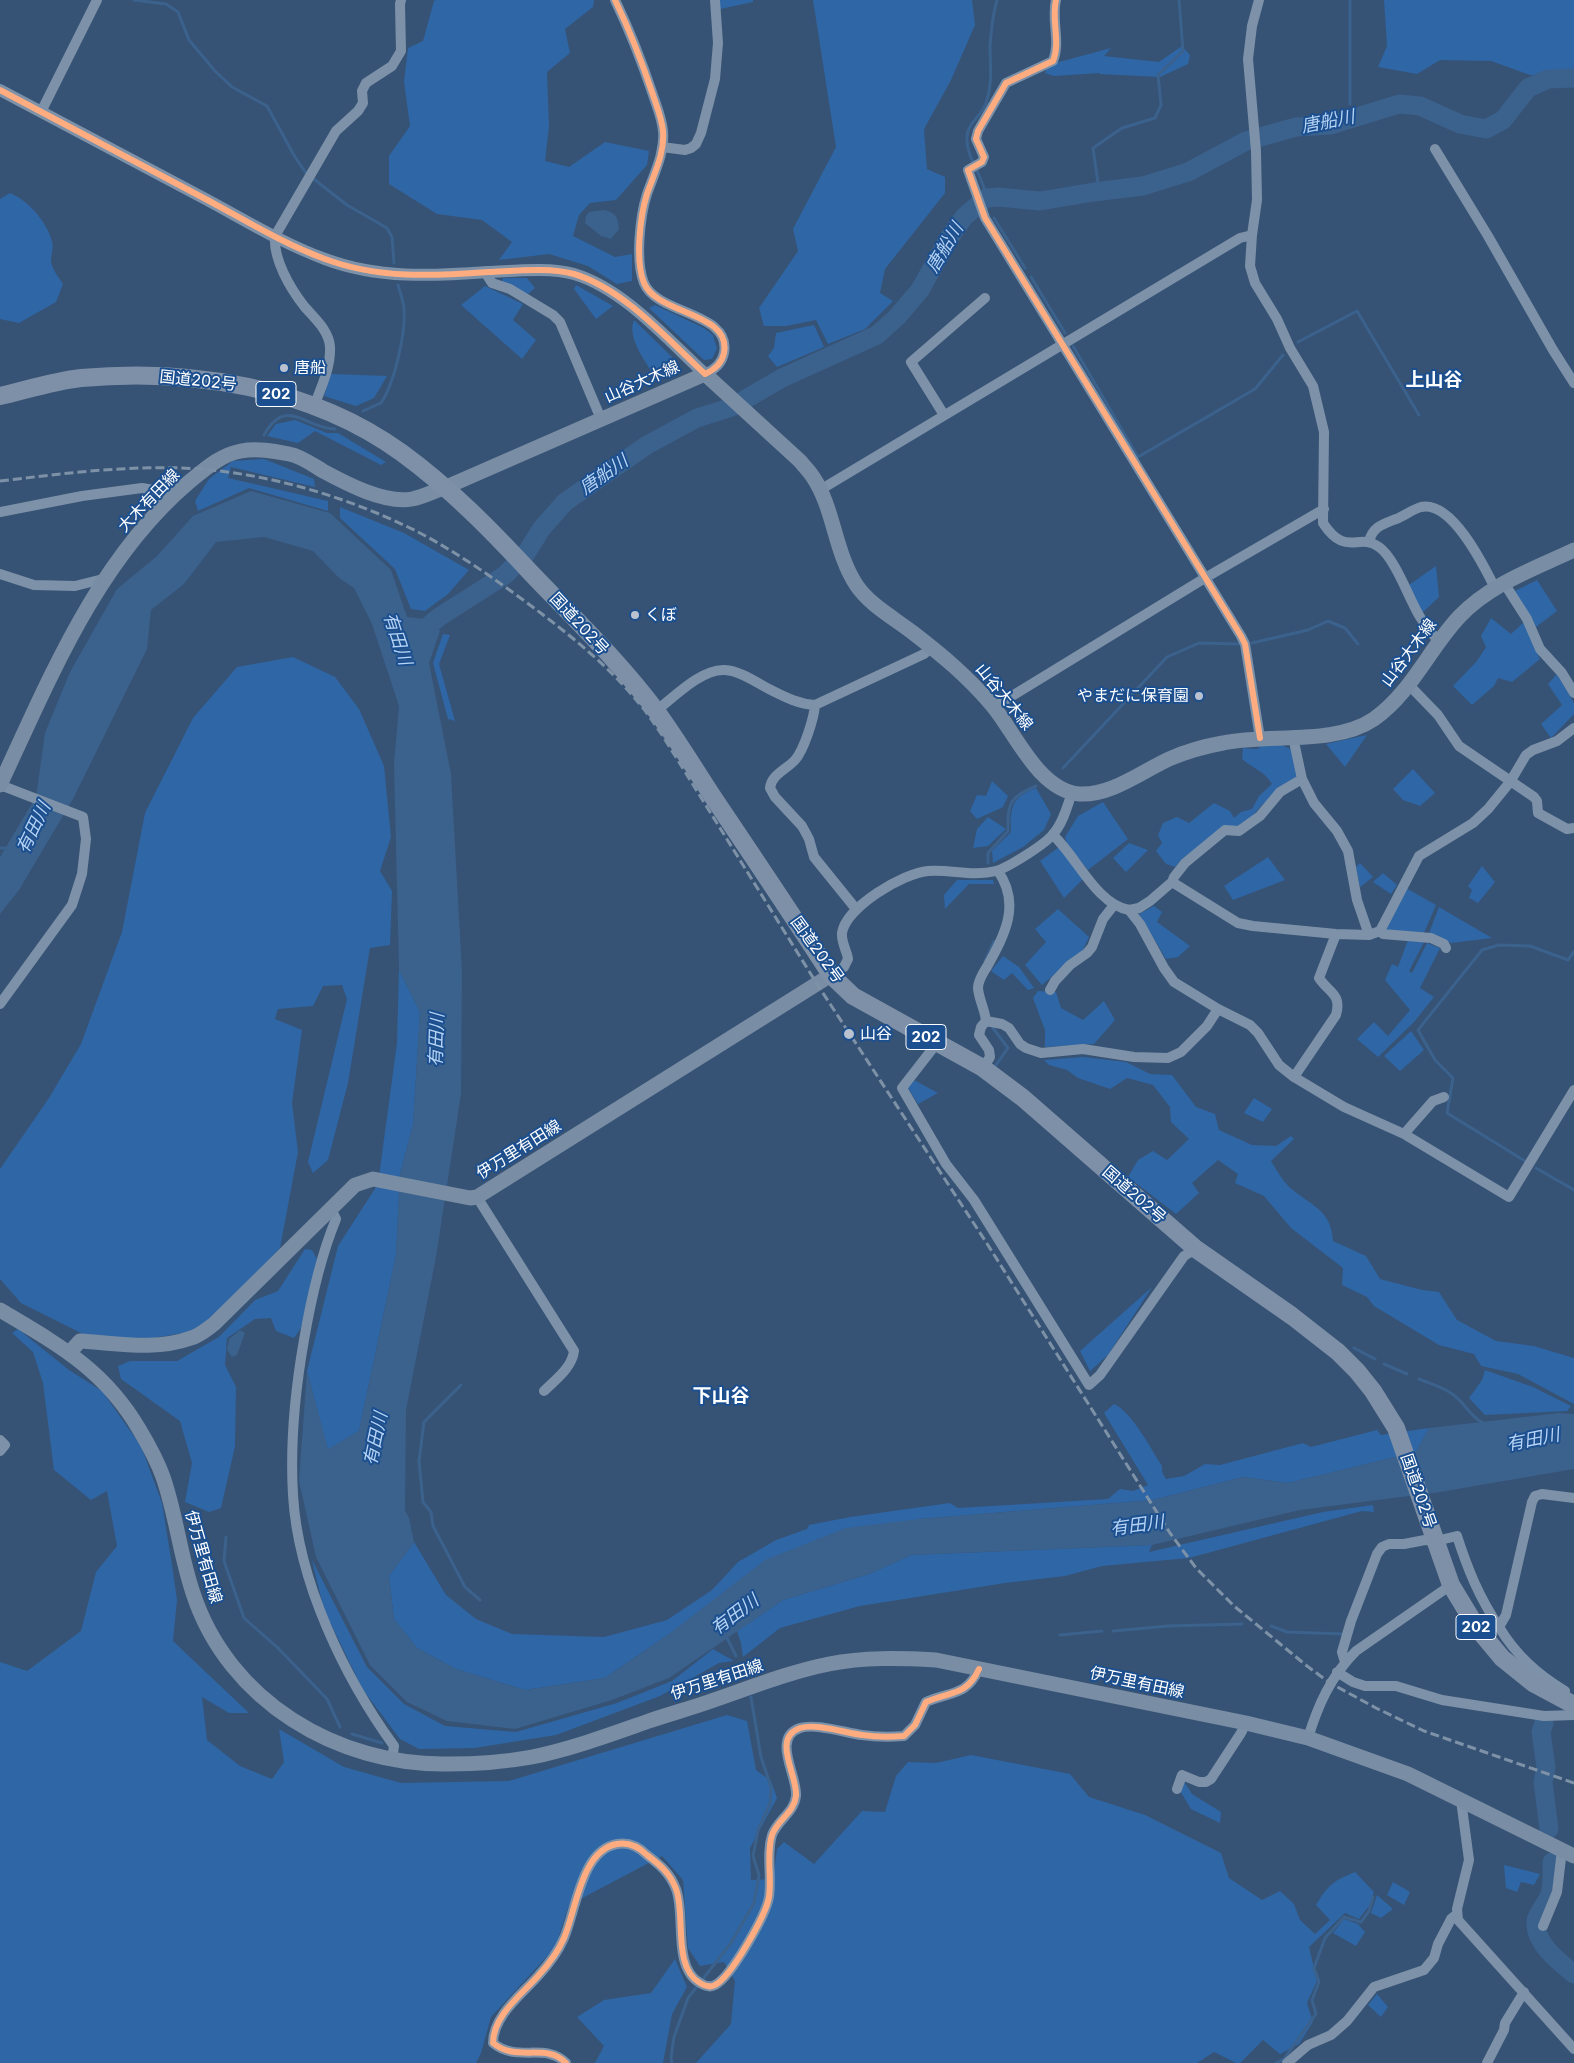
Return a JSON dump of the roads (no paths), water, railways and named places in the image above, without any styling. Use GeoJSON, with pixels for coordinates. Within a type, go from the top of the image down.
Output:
{"type":"FeatureCollection","features":[{"type":"Feature","properties":{"kind":"highway","name":"国道202号"},"geometry":{"type":"LineString","coordinates":[[0,396],[78,378],[128,376],[167,376],[218,381],[286,396],[314,406],[372,434],[402,453],[473,512],[590,633],[656,711],[831,975],[853,996],[982,1068],[1023,1098],[1196,1249],[1292,1316],[1338,1352],[1357,1371],[1373,1391],[1396,1428],[1451,1585],[1477,1628],[1502,1658],[1533,1683],[1574,1705]]}},
{"type":"Feature","properties":{"kind":"main road","name":"山谷大木線"},"geometry":{"type":"LineString","coordinates":[[444,488],[705,374],[800,461],[813,477],[820,490],[847,567],[858,587],[872,601],[962,672],[994,707],[1034,766],[1052,782],[1072,793],[1097,792],[1125,782],[1172,758],[1223,743],[1260,738],[1319,736],[1347,731],[1372,720],[1394,703],[1409,685],[1438,641],[1476,600],[1500,586],[1574,550]]}},
{"type":"Feature","properties":{"kind":"main road","name":"大木有田線"},"geometry":{"type":"LineString","coordinates":[[5,787],[66,642],[107,578],[133,541],[176,494],[214,462],[240,451],[263,450],[294,455],[338,479],[385,498],[411,499],[444,488]]}},
{"type":"Feature","properties":{"kind":"main road","name":"伊万里有田線"},"geometry":{"type":"LineString","coordinates":[[70,1352],[80,1341],[129,1346],[164,1344],[192,1338],[214,1324],[331,1210],[354,1185],[373,1179],[461,1196],[477,1197],[831,975]]}},
{"type":"Feature","properties":{"kind":"main road","name":"伊万里有田線"},"geometry":{"type":"LineString","coordinates":[[0,1310],[70,1352],[92,1370],[125,1406],[152,1452],[163,1477],[194,1595],[216,1643],[235,1668],[279,1712],[332,1742],[359,1752],[417,1764],[479,1763],[531,1757],[592,1741],[758,1684],[829,1664],[866,1659],[936,1660],[1246,1723],[1308,1738],[1408,1774],[1568,1853]]}},
{"type":"Feature","properties":{"kind":"street"},"geometry":{"type":"LineString","coordinates":[[41,112],[97,0]]}},
{"type":"Feature","properties":{"kind":"street"},"geometry":{"type":"LineString","coordinates":[[314,406],[329,358],[328,336],[292,288],[278,258],[274,242],[275,236],[336,131],[363,104],[362,91],[366,83],[392,66],[401,51],[401,0]]}},
{"type":"Feature","properties":{"kind":"street"},"geometry":{"type":"LineString","coordinates":[[0,90],[275,236],[324,259],[348,267],[384,274],[422,276],[531,270],[574,274],[625,301],[705,374],[713,370],[724,355],[725,347],[721,336],[714,327],[704,320],[669,306],[656,298],[644,285],[639,269],[642,214],[658,168],[664,132],[638,49],[615,0]]}},
{"type":"Feature","properties":{"kind":"street"},"geometry":{"type":"LineString","coordinates":[[662,148],[684,150],[691,148],[696,144],[701,133],[715,79],[718,43],[715,0]]}},
{"type":"Feature","properties":{"kind":"street"},"geometry":{"type":"LineString","coordinates":[[1056,0],[1053,13],[1056,53],[1053,60],[1006,83],[978,131],[976,139],[984,157],[982,162],[968,170],[985,218],[1245,644],[1260,738]]}},
{"type":"Feature","properties":{"kind":"street"},"geometry":{"type":"LineString","coordinates":[[1259,0],[1252,26],[1248,59],[1256,151],[1257,200],[1250,266],[1255,283],[1277,319],[1290,348],[1313,386],[1320,410],[1324,432],[1324,523],[1331,534],[1349,544],[1369,542],[1383,551],[1392,564],[1420,619],[1438,641]]}},
{"type":"Feature","properties":{"kind":"street"},"geometry":{"type":"LineString","coordinates":[[1435,150],[1574,383]]}},
{"type":"Feature","properties":{"kind":"street"},"geometry":{"type":"LineString","coordinates":[[820,490],[1062,343],[1240,238],[1252,235]]}},
{"type":"Feature","properties":{"kind":"street"},"geometry":{"type":"LineString","coordinates":[[485,272],[492,283],[510,289],[553,315],[560,322],[601,419]]}},
{"type":"Feature","properties":{"kind":"street"},"geometry":{"type":"LineString","coordinates":[[944,415],[911,362],[985,298]]}},
{"type":"Feature","properties":{"kind":"street"},"geometry":{"type":"LineString","coordinates":[[0,512],[82,496],[142,488],[176,494]]}},
{"type":"Feature","properties":{"kind":"street"},"geometry":{"type":"LineString","coordinates":[[994,707],[1204,578],[1324,508]]}},
{"type":"Feature","properties":{"kind":"street"},"geometry":{"type":"LineString","coordinates":[[1369,542],[1370,536],[1381,525],[1421,508],[1434,508],[1443,514],[1465,535],[1500,586],[1527,619],[1540,648],[1562,673],[1574,693]]}},
{"type":"Feature","properties":{"kind":"street"},"geometry":{"type":"LineString","coordinates":[[0,574],[34,585],[75,586],[107,578]]}},
{"type":"Feature","properties":{"kind":"street"},"geometry":{"type":"LineString","coordinates":[[656,711],[696,680],[707,674],[723,670],[736,672],[791,700],[814,705],[924,654],[932,647]]}},
{"type":"Feature","properties":{"kind":"street"},"geometry":{"type":"LineString","coordinates":[[1409,685],[1438,715],[1459,746],[1534,797],[1537,801],[1538,812],[1567,829],[1574,828]]}},
{"type":"Feature","properties":{"kind":"street"},"geometry":{"type":"LineString","coordinates":[[814,705],[814,714],[800,753],[795,760],[775,777],[770,788],[775,797],[802,826],[809,839],[814,858],[856,909]]}},
{"type":"Feature","properties":{"kind":"street"},"geometry":{"type":"LineString","coordinates":[[1374,933],[1419,856],[1474,823],[1510,782],[1526,755],[1533,750],[1557,741],[1574,728]]}},
{"type":"Feature","properties":{"kind":"street"},"geometry":{"type":"LineString","coordinates":[[1293,737],[1302,779],[1314,803],[1337,830],[1348,851],[1357,900],[1374,933]]}},
{"type":"Feature","properties":{"kind":"street"},"geometry":{"type":"LineString","coordinates":[[1053,835],[1104,897],[1114,905],[1129,910],[1139,908],[1172,882],[1184,863],[1225,830],[1239,831],[1260,816],[1280,792],[1302,779]]}},
{"type":"Feature","properties":{"kind":"street"},"geometry":{"type":"LineString","coordinates":[[0,1004],[72,905],[82,874],[86,839],[83,817],[5,787]]}},
{"type":"Feature","properties":{"kind":"street"},"geometry":{"type":"LineString","coordinates":[[831,975],[844,967],[848,959],[842,940],[842,933],[856,909],[875,893],[919,872],[929,870],[985,873],[998,871],[1030,852],[1053,835],[1072,793]]}},
{"type":"Feature","properties":{"kind":"street"},"geometry":{"type":"LineString","coordinates":[[982,1068],[990,1057],[990,1050],[979,1035],[981,1027],[986,1020],[978,986],[1004,931],[1010,913],[1010,898],[998,871]]}},
{"type":"Feature","properties":{"kind":"street"},"geometry":{"type":"LineString","coordinates":[[1172,882],[1238,923],[1336,934],[1374,933],[1431,938],[1444,944],[1446,948]]}},
{"type":"Feature","properties":{"kind":"street"},"geometry":{"type":"LineString","coordinates":[[1050,990],[1055,981],[1070,965],[1092,947],[1103,919],[1114,905]]}},
{"type":"Feature","properties":{"kind":"street"},"geometry":{"type":"LineString","coordinates":[[1129,910],[1140,924],[1164,968],[1174,982],[1218,1010],[1250,1024],[1279,1065],[1294,1077],[1344,1107],[1404,1134],[1509,1197],[1574,1090]]}},
{"type":"Feature","properties":{"kind":"street"},"geometry":{"type":"LineString","coordinates":[[1294,1077],[1336,1015],[1339,1006],[1336,997],[1319,978],[1336,934]]}},
{"type":"Feature","properties":{"kind":"street"},"geometry":{"type":"LineString","coordinates":[[986,1020],[1002,1024],[1009,1028],[1020,1044],[1026,1048],[1042,1052],[1083,1049],[1134,1057],[1168,1058],[1181,1052],[1188,1046],[1207,1026],[1218,1010]]}},
{"type":"Feature","properties":{"kind":"street"},"geometry":{"type":"LineString","coordinates":[[938,1043],[902,1088],[946,1164],[974,1200],[1089,1385],[1100,1375],[1184,1256],[1196,1249]]}},
{"type":"Feature","properties":{"kind":"street"},"geometry":{"type":"LineString","coordinates":[[1404,1134],[1433,1101],[1444,1097]]}},
{"type":"Feature","properties":{"kind":"street"},"geometry":{"type":"LineString","coordinates":[[477,1197],[574,1351],[573,1358],[566,1370],[544,1391]]}},
{"type":"Feature","properties":{"kind":"street"},"geometry":{"type":"LineString","coordinates":[[331,1210],[336,1220],[317,1274],[298,1370],[292,1447],[293,1496],[299,1539],[318,1608],[356,1687],[394,1746],[392,1760]]}},
{"type":"Feature","properties":{"kind":"street"},"geometry":{"type":"LineString","coordinates":[[0,1440],[5,1445],[0,1451]]}},
{"type":"Feature","properties":{"kind":"street"},"geometry":{"type":"LineString","coordinates":[[1499,1627],[1506,1614],[1535,1496],[1542,1494],[1574,1498]]}},
{"type":"Feature","properties":{"kind":"street"},"geometry":{"type":"LineString","coordinates":[[1345,1662],[1342,1652],[1351,1621],[1382,1547],[1425,1540],[1436,1541],[1457,1536],[1470,1576],[1484,1605],[1511,1647],[1535,1671],[1574,1696]]}},
{"type":"Feature","properties":{"kind":"street"},"geometry":{"type":"LineString","coordinates":[[1308,1738],[1320,1702],[1345,1662],[1356,1651],[1451,1585]]}},
{"type":"Feature","properties":{"kind":"street"},"geometry":{"type":"LineString","coordinates":[[566,2063],[562,2059],[547,2053],[514,2054],[500,2050],[493,2043],[493,2032],[502,2016],[556,1954],[565,1936],[581,1882],[594,1859],[609,1846],[619,1843],[631,1844],[643,1851],[668,1872],[677,1892],[684,1960],[688,1972],[693,1980],[704,1986],[712,1987],[721,1982],[730,1971],[763,1916],[769,1898],[772,1835],[778,1824],[790,1812],[796,1796],[795,1782],[787,1757],[786,1747],[794,1732],[801,1728],[813,1727],[865,1735],[904,1736],[915,1725],[926,1702],[966,1688],[973,1681],[979,1669]]}},
{"type":"Feature","properties":{"kind":"street"},"geometry":{"type":"LineString","coordinates":[[1337,1672],[1353,1682],[1365,1686],[1396,1686],[1442,1700],[1544,1716],[1574,1715]]}},
{"type":"Feature","properties":{"kind":"street"},"geometry":{"type":"LineString","coordinates":[[1177,1789],[1182,1775],[1199,1782],[1206,1782],[1211,1779],[1246,1723]]}},
{"type":"Feature","properties":{"kind":"street"},"geometry":{"type":"LineString","coordinates":[[1461,1800],[1468,1860],[1456,1915],[1458,1920],[1574,2049]]}},
{"type":"Feature","properties":{"kind":"street"},"geometry":{"type":"LineString","coordinates":[[1543,1926],[1557,1892],[1568,1853]]}},
{"type":"Feature","properties":{"kind":"street"},"geometry":{"type":"LineString","coordinates":[[1287,2063],[1308,2045],[1331,2035],[1347,2021],[1374,1986],[1424,1970],[1434,1958],[1438,1944],[1451,1919],[1456,1915]]}},
{"type":"Feature","properties":{"kind":"street"},"geometry":{"type":"LineString","coordinates":[[1487,2063],[1504,2030],[1505,2023],[1524,1992]]}},
{"type":"Feature","properties":{"kind":"water"},"geometry":{"type":"Polygon","coordinates":[[[604,210],[614,214],[618,221],[619,229],[611,239],[601,236],[585,223],[589,212],[604,210]]]}},
{"type":"Feature","properties":{"kind":"water","name":"有田川"},"geometry":{"type":"Polygon","coordinates":[[[251,491],[330,513],[391,570],[407,617],[426,619],[440,631],[429,663],[451,774],[462,972],[461,1094],[436,1257],[406,1410],[405,1510],[409,1518],[414,1542],[389,1576],[394,1619],[417,1648],[456,1669],[525,1690],[605,1678],[669,1634],[765,1560],[846,1528],[919,1519],[1153,1500],[1243,1477],[1288,1483],[1416,1452],[1429,1428],[1559,1413],[1574,1414],[1574,1469],[1440,1492],[1300,1510],[1152,1545],[911,1555],[869,1574],[783,1600],[669,1678],[612,1700],[515,1729],[447,1721],[407,1702],[370,1665],[316,1557],[299,1481],[307,1371],[328,1449],[359,1431],[396,1255],[400,1174],[413,1125],[420,1012],[399,970],[394,764],[399,706],[372,624],[354,588],[339,578],[313,551],[264,537],[216,542],[184,584],[151,610],[147,649],[73,799],[19,890],[0,914],[0,857],[36,797],[45,733],[70,672],[117,589],[157,556],[193,516],[251,491]]]}},
{"type":"Feature","properties":{"kind":"water"},"geometry":{"type":"Polygon","coordinates":[[[240,1330],[245,1333],[237,1355],[232,1357],[227,1350],[229,1339],[240,1330]]]}},
{"type":"Feature","properties":{"kind":"waterway"},"geometry":{"type":"LineString","coordinates":[[134,0],[166,4],[178,12],[189,40],[215,71],[232,87],[267,106],[306,173],[347,205],[387,228],[392,237],[394,263]]}},
{"type":"Feature","properties":{"kind":"waterway"},"geometry":{"type":"LineString","coordinates":[[986,198],[985,190],[969,152],[967,136],[970,127],[986,103],[990,89],[990,41],[997,0]]}},
{"type":"Feature","properties":{"kind":"waterway"},"geometry":{"type":"LineString","coordinates":[[1094,192],[1098,183],[1093,148],[1122,128],[1155,118],[1161,105],[1158,75],[1183,51],[1179,0]]}},
{"type":"Feature","properties":{"kind":"waterway"},"geometry":{"type":"LineString","coordinates":[[1350,0],[1350,104]]}},
{"type":"Feature","properties":{"kind":"waterway","name":"唐船川"},"geometry":{"type":"LineString","coordinates":[[414,643],[420,633],[439,617],[505,575],[525,555],[542,528],[565,502],[647,445],[697,418],[732,407],[782,378],[877,335],[897,317],[920,290],[949,238],[964,217],[986,198],[999,197],[1040,201],[1143,186],[1188,172],[1246,141],[1296,127],[1331,125],[1399,104],[1420,106],[1460,124],[1486,129],[1503,120],[1528,88],[1548,79],[1574,78]]}},
{"type":"Feature","properties":{"kind":"waterway"},"geometry":{"type":"LineString","coordinates":[[994,218],[1025,268]]}},
{"type":"Feature","properties":{"kind":"waterway"},"geometry":{"type":"LineString","coordinates":[[1031,277],[1065,333]]}},
{"type":"Feature","properties":{"kind":"waterway"},"geometry":{"type":"LineString","coordinates":[[363,411],[381,403],[395,370],[404,318],[404,305],[398,285]]}},
{"type":"Feature","properties":{"kind":"waterway"},"geometry":{"type":"LineString","coordinates":[[1298,342],[1357,311],[1419,415]]}},
{"type":"Feature","properties":{"kind":"waterway"},"geometry":{"type":"LineString","coordinates":[[1073,346],[1138,457],[1255,389],[1283,355]]}},
{"type":"Feature","properties":{"kind":"waterway"},"geometry":{"type":"LineString","coordinates":[[264,435],[272,423],[280,417],[288,416],[297,417],[325,428],[335,429]]}},
{"type":"Feature","properties":{"kind":"waterway"},"geometry":{"type":"LineString","coordinates":[[1252,643],[1308,630],[1328,621],[1345,628],[1358,644]]}},
{"type":"Feature","properties":{"kind":"waterway"},"geometry":{"type":"LineString","coordinates":[[1063,768],[1167,657],[1199,643],[1240,644]]}},
{"type":"Feature","properties":{"kind":"waterway"},"geometry":{"type":"LineString","coordinates":[[988,863],[988,853],[1008,831],[1008,814],[1012,802],[1015,798],[1036,786]]}},
{"type":"Feature","properties":{"kind":"waterway","name":"有田川"},"geometry":{"type":"LineString","coordinates":[[0,848],[9,848]]}},
{"type":"Feature","properties":{"kind":"waterway"},"geometry":{"type":"LineString","coordinates":[[985,961],[994,941]]}},
{"type":"Feature","properties":{"kind":"waterway"},"geometry":{"type":"LineString","coordinates":[[1525,1161],[1447,1113],[1453,1078],[1435,1060],[1418,1030],[1482,950],[1499,945],[1530,946],[1568,960],[1574,952]]}},
{"type":"Feature","properties":{"kind":"waterway"},"geometry":{"type":"LineString","coordinates":[[993,1028],[1008,1048],[996,1065]]}},
{"type":"Feature","properties":{"kind":"waterway"},"geometry":{"type":"LineString","coordinates":[[1536,1168],[1574,1190]]}},
{"type":"Feature","properties":{"kind":"waterway"},"geometry":{"type":"LineString","coordinates":[[1354,1348],[1375,1359]]}},
{"type":"Feature","properties":{"kind":"waterway"},"geometry":{"type":"LineString","coordinates":[[1384,1364],[1407,1374]]}},
{"type":"Feature","properties":{"kind":"waterway"},"geometry":{"type":"LineString","coordinates":[[1419,1379],[1451,1393],[1483,1423]]}},
{"type":"Feature","properties":{"kind":"waterway"},"geometry":{"type":"LineString","coordinates":[[461,1385],[424,1422],[419,1461],[423,1502],[431,1512],[433,1526],[465,1587],[480,1600]]}},
{"type":"Feature","properties":{"kind":"waterway"},"geometry":{"type":"LineString","coordinates":[[226,1537],[224,1561],[244,1618],[278,1648],[327,1699],[340,1727]]}},
{"type":"Feature","properties":{"kind":"waterway"},"geometry":{"type":"LineString","coordinates":[[1113,1631],[1168,1626],[1242,1624]]}},
{"type":"Feature","properties":{"kind":"waterway"},"geometry":{"type":"LineString","coordinates":[[1271,1626],[1287,1632],[1343,1634]]}},
{"type":"Feature","properties":{"kind":"waterway"},"geometry":{"type":"LineString","coordinates":[[1060,1635],[1102,1631]]}},
{"type":"Feature","properties":{"kind":"waterway","name":"有田川"},"geometry":{"type":"LineString","coordinates":[[725,1634],[736,1656]]}},
{"type":"Feature","properties":{"kind":"waterway"},"geometry":{"type":"LineString","coordinates":[[672,2063],[674,2037],[688,1998],[731,1943],[754,1903],[759,1875],[753,1856],[758,1830],[770,1804],[771,1787],[761,1757],[751,1697]]}},
{"type":"Feature","properties":{"kind":"waterway"},"geometry":{"type":"LineString","coordinates":[[1544,1723],[1541,1732],[1546,1767],[1543,1782],[1549,1829]]}},
{"type":"Feature","properties":{"kind":"waterway"},"geometry":{"type":"LineString","coordinates":[[352,1734],[382,1743]]}},
{"type":"Feature","properties":{"kind":"waterway"},"geometry":{"type":"LineString","coordinates":[[1552,1862],[1550,1893],[1539,1912],[1536,1929],[1543,1944],[1561,1964],[1574,1974]]}},
{"type":"Feature","properties":{"kind":"waterway"},"geometry":{"type":"LineString","coordinates":[[1276,2063],[1284,2059],[1316,2014],[1312,2000],[1319,1982],[1314,1968],[1325,1938],[1344,1917],[1361,1922],[1369,1911],[1373,1897]]}},
{"type":"Feature","properties":{"kind":"railway"},"geometry":{"type":"LineString","coordinates":[[0,481],[132,468],[185,468],[237,473],[313,490],[386,517],[444,546],[511,591],[580,644],[627,689],[664,738],[817,984],[986,1242],[1170,1533],[1196,1568],[1234,1606],[1330,1683],[1424,1731],[1574,1783]]}},
{"type":"Feature","properties":{"kind":"place","name":"唐船"},"geometry":{"type":"Point","coordinates":[284,368]}},
{"type":"Feature","properties":{"kind":"place","name":"くぼ"},"geometry":{"type":"Point","coordinates":[635,615]}},
{"type":"Feature","properties":{"kind":"place","name":"やまだに保育園"},"geometry":{"type":"Point","coordinates":[1199,696]}},
{"type":"Feature","properties":{"kind":"place","name":"山谷"},"geometry":{"type":"Point","coordinates":[849,1034]}},
{"type":"Feature","properties":{"kind":"district","name":"上山谷"},"geometry":{"type":"Point","coordinates":[1434,380]}},
{"type":"Feature","properties":{"kind":"district","name":"下山谷"},"geometry":{"type":"Point","coordinates":[721,1396]}}]}
